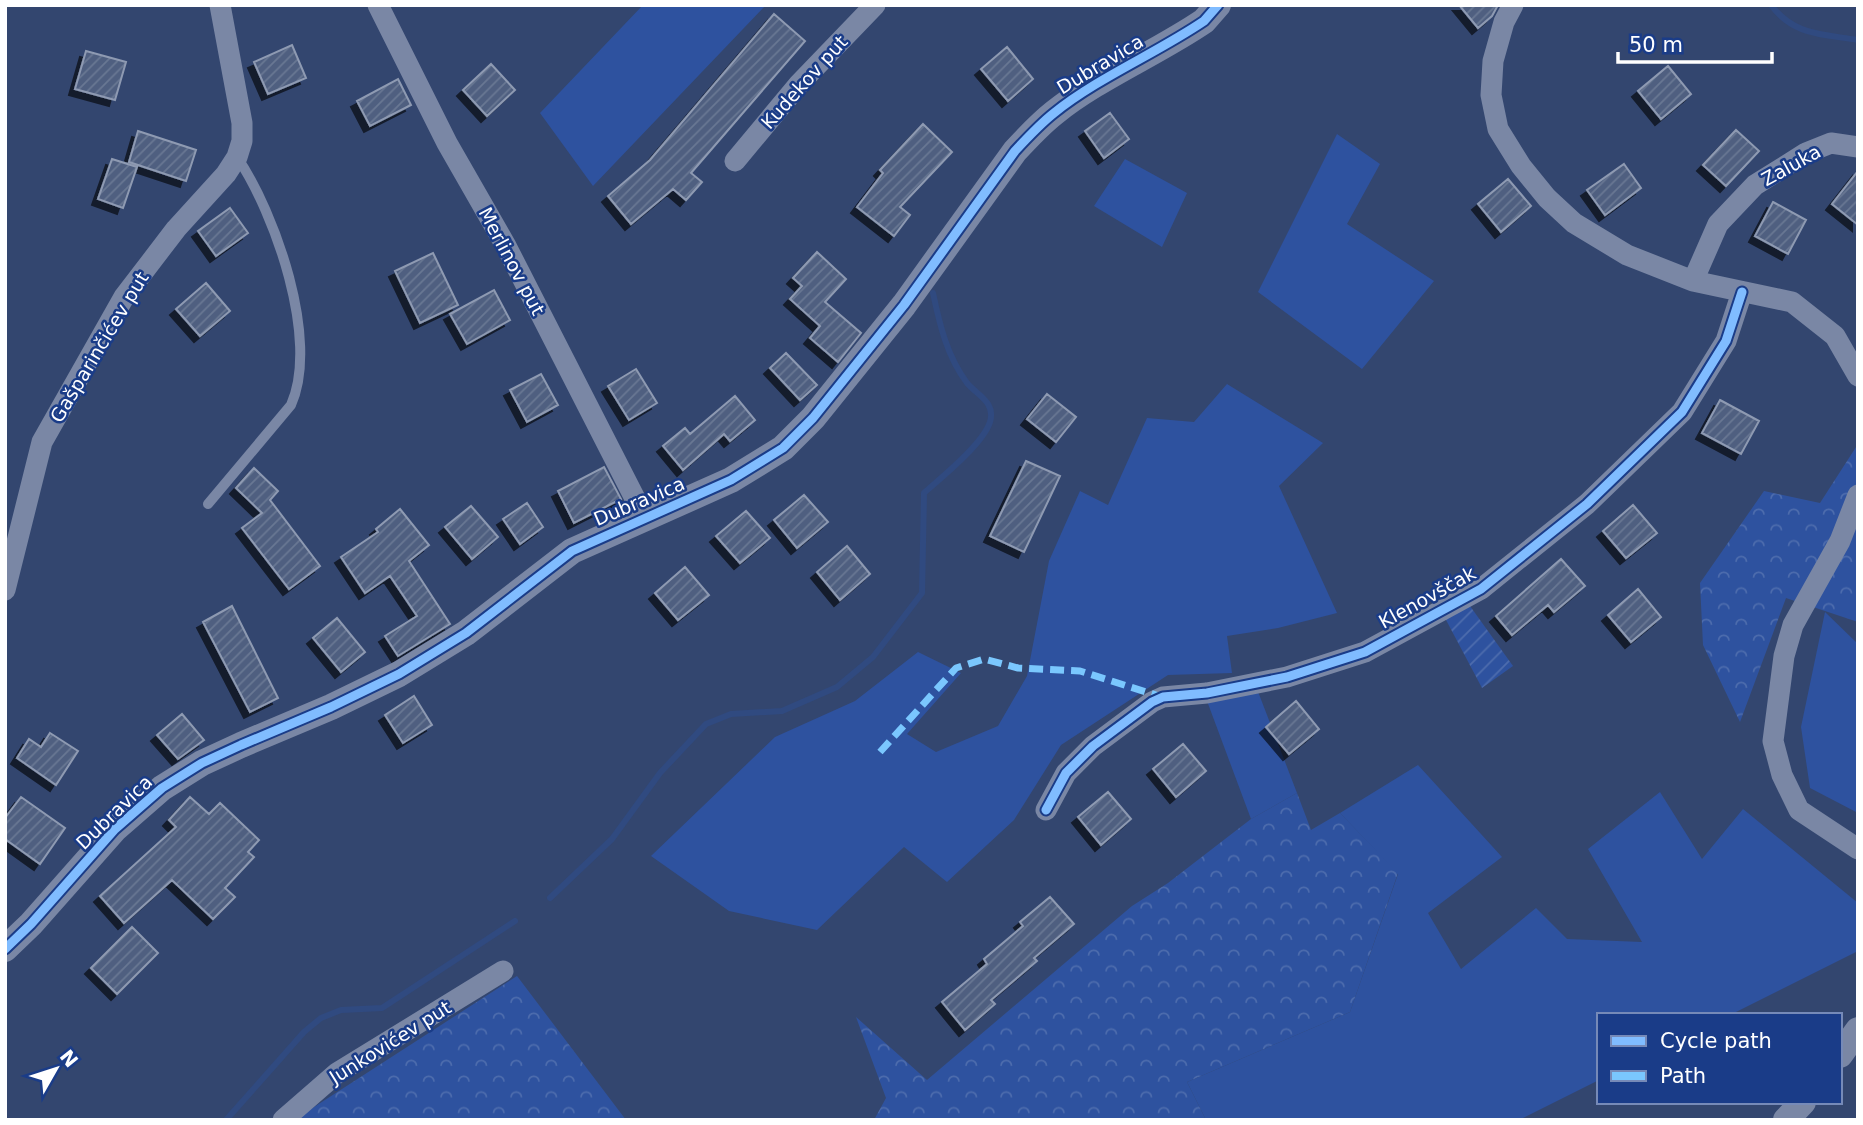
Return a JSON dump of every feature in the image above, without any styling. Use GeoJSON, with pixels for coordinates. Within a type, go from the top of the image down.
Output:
{"type":"FeatureCollection","features":[{"type":"Feature","properties":{"kind":"street","name":"Gašparinčićev put"},"geometry":{"type":"LineString","coordinates":[[5,590],[42,442],[124,297],[176,229],[226,174],[237,157],[242,141],[242,123],[220,5]]}},
{"type":"Feature","properties":{"kind":"street","name":"Merlinov put"},"geometry":{"type":"LineString","coordinates":[[378,5],[447,143],[506,246],[645,518]]}},
{"type":"Feature","properties":{"kind":"street","name":"Kudekov put"},"geometry":{"type":"LineString","coordinates":[[734,161],[799,84],[875,5]]}},
{"type":"Feature","properties":{"kind":"street","name":"Dubravica"},"geometry":{"type":"LineString","coordinates":[[5,949],[31,925],[115,829],[162,788],[202,763],[375,687],[430,657],[482,621],[572,551],[731,481],[767,461],[813,418],[904,305],[1015,151],[1030,135],[1055,112],[1088,90],[1204,21],[1218,5]]}},
{"type":"Feature","properties":{"kind":"street"},"geometry":{"type":"LineString","coordinates":[[1513,5],[1504,22],[1493,61],[1491,95],[1498,128],[1521,166],[1547,198],[1574,223],[1627,255],[1693,281],[1792,302],[1835,336],[1858,376]]}},
{"type":"Feature","properties":{"kind":"street","name":"Zaluka"},"geometry":{"type":"LineString","coordinates":[[1693,281],[1718,223],[1755,185],[1806,153],[1831,143],[1858,147]]}},
{"type":"Feature","properties":{"kind":"street","name":"Klenovščak"},"geometry":{"type":"LineString","coordinates":[[1046,810],[1066,773],[1093,746],[1152,702],[1163,697],[1287,677],[1365,652],[1481,589],[1587,504],[1682,412],[1726,341],[1742,292]]}},
{"type":"Feature","properties":{"kind":"street"},"geometry":{"type":"LineString","coordinates":[[1858,495],[1840,541],[1793,625],[1784,656],[1773,741],[1782,775],[1799,810],[1858,849]]}},
{"type":"Feature","properties":{"kind":"street","name":"Junkovićev put"},"geometry":{"type":"LineString","coordinates":[[282,1120],[337,1073],[503,971]]}},
{"type":"Feature","properties":{"kind":"street"},"geometry":{"type":"LineString","coordinates":[[1842,1052],[1858,1030]]}},
{"type":"Feature","properties":{"kind":"street"},"geometry":{"type":"LineString","coordinates":[[1786,1120],[1801,1104]]}},
{"type":"Feature","properties":{"kind":"lane"},"geometry":{"type":"LineString","coordinates":[[208,504],[291,405],[298,389],[300,372],[297,308],[285,264],[253,180],[237,157]]}},
{"type":"Feature","properties":{"kind":"green space"},"geometry":{"type":"Polygon","coordinates":[[[643,5],[766,5],[593,186],[540,113],[643,5]]]}},
{"type":"Feature","properties":{"kind":"green space"},"geometry":{"type":"Polygon","coordinates":[[[1337,134],[1380,164],[1347,224],[1434,281],[1362,369],[1258,292],[1337,134]]]}},
{"type":"Feature","properties":{"kind":"green space"},"geometry":{"type":"Polygon","coordinates":[[[1125,159],[1187,193],[1162,247],[1094,206],[1125,159]]]}},
{"type":"Feature","properties":{"kind":"green space"},"geometry":{"type":"Polygon","coordinates":[[[1227,384],[1323,443],[1279,486],[1337,613],[1278,628],[1227,636],[1232,673],[1168,675],[1061,745],[1014,820],[947,882],[904,847],[817,930],[729,911],[651,856],[775,737],[855,701],[918,652],[961,673],[907,734],[936,752],[998,726],[1027,676],[1049,561],[1080,491],[1108,505],[1147,418],[1194,422],[1227,384]]]}},
{"type":"Feature","properties":{"kind":"green space"},"geometry":{"type":"Polygon","coordinates":[[[1858,444],[1858,622],[1786,598],[1740,722],[1703,645],[1700,583],[1764,491],[1820,503],[1858,444]]]}},
{"type":"Feature","properties":{"kind":"green space"},"geometry":{"type":"Polygon","coordinates":[[[1470,606],[1513,666],[1482,688],[1445,618],[1470,606]]]}},
{"type":"Feature","properties":{"kind":"green space"},"geometry":{"type":"Polygon","coordinates":[[[1825,612],[1858,644],[1858,813],[1810,788],[1801,727],[1825,612]]]}},
{"type":"Feature","properties":{"kind":"green space"},"geometry":{"type":"Polygon","coordinates":[[[1257,689],[1297,793],[1251,819],[1207,701],[1257,689]]]}},
{"type":"Feature","properties":{"kind":"green space"},"geometry":{"type":"Polygon","coordinates":[[[1418,765],[1502,857],[1428,913],[1461,969],[1536,908],[1567,939],[1642,942],[1588,849],[1660,792],[1702,859],[1743,809],[1858,903],[1858,951],[1734,1013],[1597,1013],[1597,1081],[1519,1120],[1206,1120],[1187,1082],[1350,1012],[1398,874],[1340,813],[1418,765]]]}},
{"type":"Feature","properties":{"kind":"green space"},"geometry":{"type":"Polygon","coordinates":[[[1297,793],[1311,830],[1340,813],[1398,873],[1350,1012],[1187,1082],[1206,1120],[874,1120],[886,1098],[856,1017],[927,1080],[1132,906],[1168,883],[1251,819],[1297,793]]]}},
{"type":"Feature","properties":{"kind":"green space"},"geometry":{"type":"Polygon","coordinates":[[[517,976],[626,1120],[294,1120],[517,976]]]}},
{"type":"Feature","properties":{"kind":"building"},"geometry":{"type":"Polygon","coordinates":[[[1459,5],[1498,5],[1492,16],[1478,28],[1459,5]]]}},
{"type":"Feature","properties":{"kind":"building"},"geometry":{"type":"Polygon","coordinates":[[[774,14],[805,41],[691,173],[702,182],[686,200],[673,189],[631,224],[608,196],[650,160],[774,14]]]}},
{"type":"Feature","properties":{"kind":"building"},"geometry":{"type":"Polygon","coordinates":[[[292,45],[306,78],[268,94],[254,62],[292,45]]]}},
{"type":"Feature","properties":{"kind":"building"},"geometry":{"type":"Polygon","coordinates":[[[1007,47],[1033,79],[1008,101],[981,69],[1007,47]]]}},
{"type":"Feature","properties":{"kind":"building"},"geometry":{"type":"Polygon","coordinates":[[[86,51],[126,62],[115,100],[75,89],[86,51]]]}},
{"type":"Feature","properties":{"kind":"building"},"geometry":{"type":"Polygon","coordinates":[[[491,64],[515,90],[487,116],[463,90],[491,64]]]}},
{"type":"Feature","properties":{"kind":"building"},"geometry":{"type":"Polygon","coordinates":[[[1668,66],[1691,94],[1661,119],[1638,91],[1668,66]]]}},
{"type":"Feature","properties":{"kind":"building"},"geometry":{"type":"Polygon","coordinates":[[[398,79],[411,105],[370,126],[357,101],[398,79]]]}},
{"type":"Feature","properties":{"kind":"building"},"geometry":{"type":"Polygon","coordinates":[[[1110,113],[1129,139],[1104,158],[1085,131],[1110,113]]]}},
{"type":"Feature","properties":{"kind":"building"},"geometry":{"type":"Polygon","coordinates":[[[923,124],[952,152],[900,207],[910,215],[894,236],[857,207],[883,173],[880,170],[923,124]]]}},
{"type":"Feature","properties":{"kind":"building"},"geometry":{"type":"Polygon","coordinates":[[[1736,130],[1759,151],[1726,186],[1703,165],[1736,130]]]}},
{"type":"Feature","properties":{"kind":"building"},"geometry":{"type":"Polygon","coordinates":[[[138,131],[196,150],[186,181],[129,162],[138,131]]]}},
{"type":"Feature","properties":{"kind":"building"},"geometry":{"type":"Polygon","coordinates":[[[112,159],[137,167],[123,208],[98,199],[112,159]]]}},
{"type":"Feature","properties":{"kind":"building"},"geometry":{"type":"Polygon","coordinates":[[[1624,164],[1641,188],[1605,215],[1587,190],[1624,164]]]}},
{"type":"Feature","properties":{"kind":"building"},"geometry":{"type":"Polygon","coordinates":[[[1858,171],[1858,225],[1832,204],[1858,171]]]}},
{"type":"Feature","properties":{"kind":"building"},"geometry":{"type":"Polygon","coordinates":[[[1508,179],[1531,206],[1501,232],[1478,204],[1508,179]]]}},
{"type":"Feature","properties":{"kind":"building"},"geometry":{"type":"Polygon","coordinates":[[[1773,202],[1806,220],[1788,254],[1755,236],[1773,202]]]}},
{"type":"Feature","properties":{"kind":"building"},"geometry":{"type":"Polygon","coordinates":[[[230,208],[248,233],[216,256],[198,231],[230,208]]]}},
{"type":"Feature","properties":{"kind":"building"},"geometry":{"type":"Polygon","coordinates":[[[817,252],[846,279],[825,302],[861,333],[838,362],[810,338],[820,326],[790,299],[802,286],[793,278],[817,252]]]}},
{"type":"Feature","properties":{"kind":"building"},"geometry":{"type":"Polygon","coordinates":[[[433,253],[458,305],[420,323],[395,271],[433,253]]]}},
{"type":"Feature","properties":{"kind":"building"},"geometry":{"type":"Polygon","coordinates":[[[206,283],[230,311],[200,336],[176,309],[206,283]]]}},
{"type":"Feature","properties":{"kind":"building"},"geometry":{"type":"Polygon","coordinates":[[[494,290],[510,320],[467,344],[450,314],[494,290]]]}},
{"type":"Feature","properties":{"kind":"building"},"geometry":{"type":"Polygon","coordinates":[[[786,353],[817,385],[800,400],[770,368],[786,353]]]}},
{"type":"Feature","properties":{"kind":"building"},"geometry":{"type":"Polygon","coordinates":[[[636,369],[657,403],[629,420],[608,386],[636,369]]]}},
{"type":"Feature","properties":{"kind":"building"},"geometry":{"type":"Polygon","coordinates":[[[541,374],[558,405],[527,422],[510,390],[541,374]]]}},
{"type":"Feature","properties":{"kind":"building"},"geometry":{"type":"Polygon","coordinates":[[[1047,394],[1076,417],[1056,442],[1027,419],[1047,394]]]}},
{"type":"Feature","properties":{"kind":"building"},"geometry":{"type":"Polygon","coordinates":[[[735,396],[755,420],[730,441],[724,434],[683,470],[663,446],[685,428],[690,434],[735,396]]]}},
{"type":"Feature","properties":{"kind":"building"},"geometry":{"type":"Polygon","coordinates":[[[1720,400],[1759,421],[1741,454],[1702,433],[1720,400]]]}},
{"type":"Feature","properties":{"kind":"building"},"geometry":{"type":"Polygon","coordinates":[[[1026,461],[1060,476],[1024,552],[990,536],[1026,461]]]}},
{"type":"Feature","properties":{"kind":"building"},"geometry":{"type":"Polygon","coordinates":[[[604,467],[621,499],[574,523],[558,491],[604,467]]]}},
{"type":"Feature","properties":{"kind":"building"},"geometry":{"type":"Polygon","coordinates":[[[254,468],[278,491],[270,500],[320,566],[289,589],[242,528],[262,513],[236,488],[254,468]]]}},
{"type":"Feature","properties":{"kind":"building"},"geometry":{"type":"Polygon","coordinates":[[[804,495],[828,522],[797,548],[774,520],[804,495]]]}},
{"type":"Feature","properties":{"kind":"building"},"geometry":{"type":"Polygon","coordinates":[[[527,503],[543,527],[520,544],[503,519],[527,503]]]}},
{"type":"Feature","properties":{"kind":"building"},"geometry":{"type":"Polygon","coordinates":[[[1633,505],[1657,533],[1626,558],[1603,531],[1633,505]]]}},
{"type":"Feature","properties":{"kind":"building"},"geometry":{"type":"Polygon","coordinates":[[[471,506],[498,537],[472,559],[445,527],[471,506]]]}},
{"type":"Feature","properties":{"kind":"building"},"geometry":{"type":"Polygon","coordinates":[[[400,509],[429,545],[409,561],[450,624],[398,656],[385,636],[417,616],[390,576],[365,593],[341,557],[378,532],[376,529],[400,509]]]}},
{"type":"Feature","properties":{"kind":"building"},"geometry":{"type":"Polygon","coordinates":[[[746,511],[770,538],[740,563],[716,536],[746,511]]]}},
{"type":"Feature","properties":{"kind":"building"},"geometry":{"type":"Polygon","coordinates":[[[847,546],[870,574],[840,600],[817,572],[847,546]]]}},
{"type":"Feature","properties":{"kind":"building"},"geometry":{"type":"Polygon","coordinates":[[[1561,559],[1585,586],[1554,612],[1548,605],[1512,635],[1496,616],[1561,559]]]}},
{"type":"Feature","properties":{"kind":"building"},"geometry":{"type":"Polygon","coordinates":[[[685,567],[709,595],[678,620],[655,593],[685,567]]]}},
{"type":"Feature","properties":{"kind":"building"},"geometry":{"type":"Polygon","coordinates":[[[1638,589],[1661,617],[1631,642],[1608,615],[1638,589]]]}},
{"type":"Feature","properties":{"kind":"building"},"geometry":{"type":"Polygon","coordinates":[[[232,606],[278,698],[250,712],[203,622],[232,606]]]}},
{"type":"Feature","properties":{"kind":"building"},"geometry":{"type":"Polygon","coordinates":[[[337,618],[365,652],[341,672],[313,638],[337,618]]]}},
{"type":"Feature","properties":{"kind":"building"},"geometry":{"type":"Polygon","coordinates":[[[414,696],[432,725],[403,743],[385,715],[414,696]]]}},
{"type":"Feature","properties":{"kind":"building"},"geometry":{"type":"Polygon","coordinates":[[[1296,701],[1319,729],[1289,754],[1266,727],[1296,701]]]}},
{"type":"Feature","properties":{"kind":"building"},"geometry":{"type":"Polygon","coordinates":[[[182,714],[204,740],[178,759],[157,735],[182,714]]]}},
{"type":"Feature","properties":{"kind":"building"},"geometry":{"type":"Polygon","coordinates":[[[50,733],[78,751],[56,785],[17,758],[29,739],[41,747],[50,733]]]}},
{"type":"Feature","properties":{"kind":"building"},"geometry":{"type":"Polygon","coordinates":[[[1183,744],[1206,771],[1176,797],[1153,769],[1183,744]]]}},
{"type":"Feature","properties":{"kind":"building"},"geometry":{"type":"Polygon","coordinates":[[[1108,792],[1131,819],[1101,845],[1078,817],[1108,792]]]}},
{"type":"Feature","properties":{"kind":"building"},"geometry":{"type":"Polygon","coordinates":[[[21,797],[65,828],[40,864],[5,839],[5,818],[21,797]]]}},
{"type":"Feature","properties":{"kind":"building"},"geometry":{"type":"Polygon","coordinates":[[[190,797],[209,814],[220,803],[259,840],[248,852],[254,857],[225,888],[235,897],[213,919],[172,880],[124,923],[100,896],[176,827],[169,820],[190,797]]]}},
{"type":"Feature","properties":{"kind":"building"},"geometry":{"type":"Polygon","coordinates":[[[1050,897],[1074,924],[1034,958],[1037,961],[991,1000],[995,1004],[965,1030],[942,1002],[987,964],[984,959],[1023,926],[1020,922],[1050,897]]]}},
{"type":"Feature","properties":{"kind":"building"},"geometry":{"type":"Polygon","coordinates":[[[132,927],[158,953],[117,994],[91,968],[132,927]]]}},
{"type":"Feature","properties":{"kind":"waterway"},"geometry":{"type":"LineString","coordinates":[[1771,5],[1789,23],[1799,28],[1858,40]]}},
{"type":"Feature","properties":{"kind":"waterway","name":"Dubravica"},"geometry":{"type":"LineString","coordinates":[[550,898],[612,839],[660,773],[706,724],[731,714],[782,711],[837,687],[873,657],[922,593],[924,493],[979,440],[986,431],[991,415],[988,404],[967,383],[954,362],[933,293]]}},
{"type":"Feature","properties":{"kind":"waterway","name":"Dubravica"},"geometry":{"type":"LineString","coordinates":[[226,1120],[304,1032],[321,1018],[341,1010],[382,1008],[515,921]]}},
{"type":"Feature","properties":{"kind":"marked path"},"geometry":{"type":"LineString","coordinates":[[880,752],[956,668],[984,659],[1018,668],[1080,671],[1162,697]]}},
{"type":"Feature","properties":{"kind":"cycle path"},"geometry":{"type":"LineString","coordinates":[[5,949],[31,924],[115,829],[162,788],[202,763],[399,674],[466,633],[572,551],[731,480],[783,448],[813,418],[904,305],[1015,151],[1029,136],[1071,100],[1204,21],[1218,5]]}},
{"type":"Feature","properties":{"kind":"cycle path"},"geometry":{"type":"LineString","coordinates":[[1046,810],[1066,773],[1093,746],[1152,702],[1163,697],[1207,693],[1287,677],[1365,652],[1481,589],[1587,504],[1682,412],[1726,341],[1742,292]]}}]}
